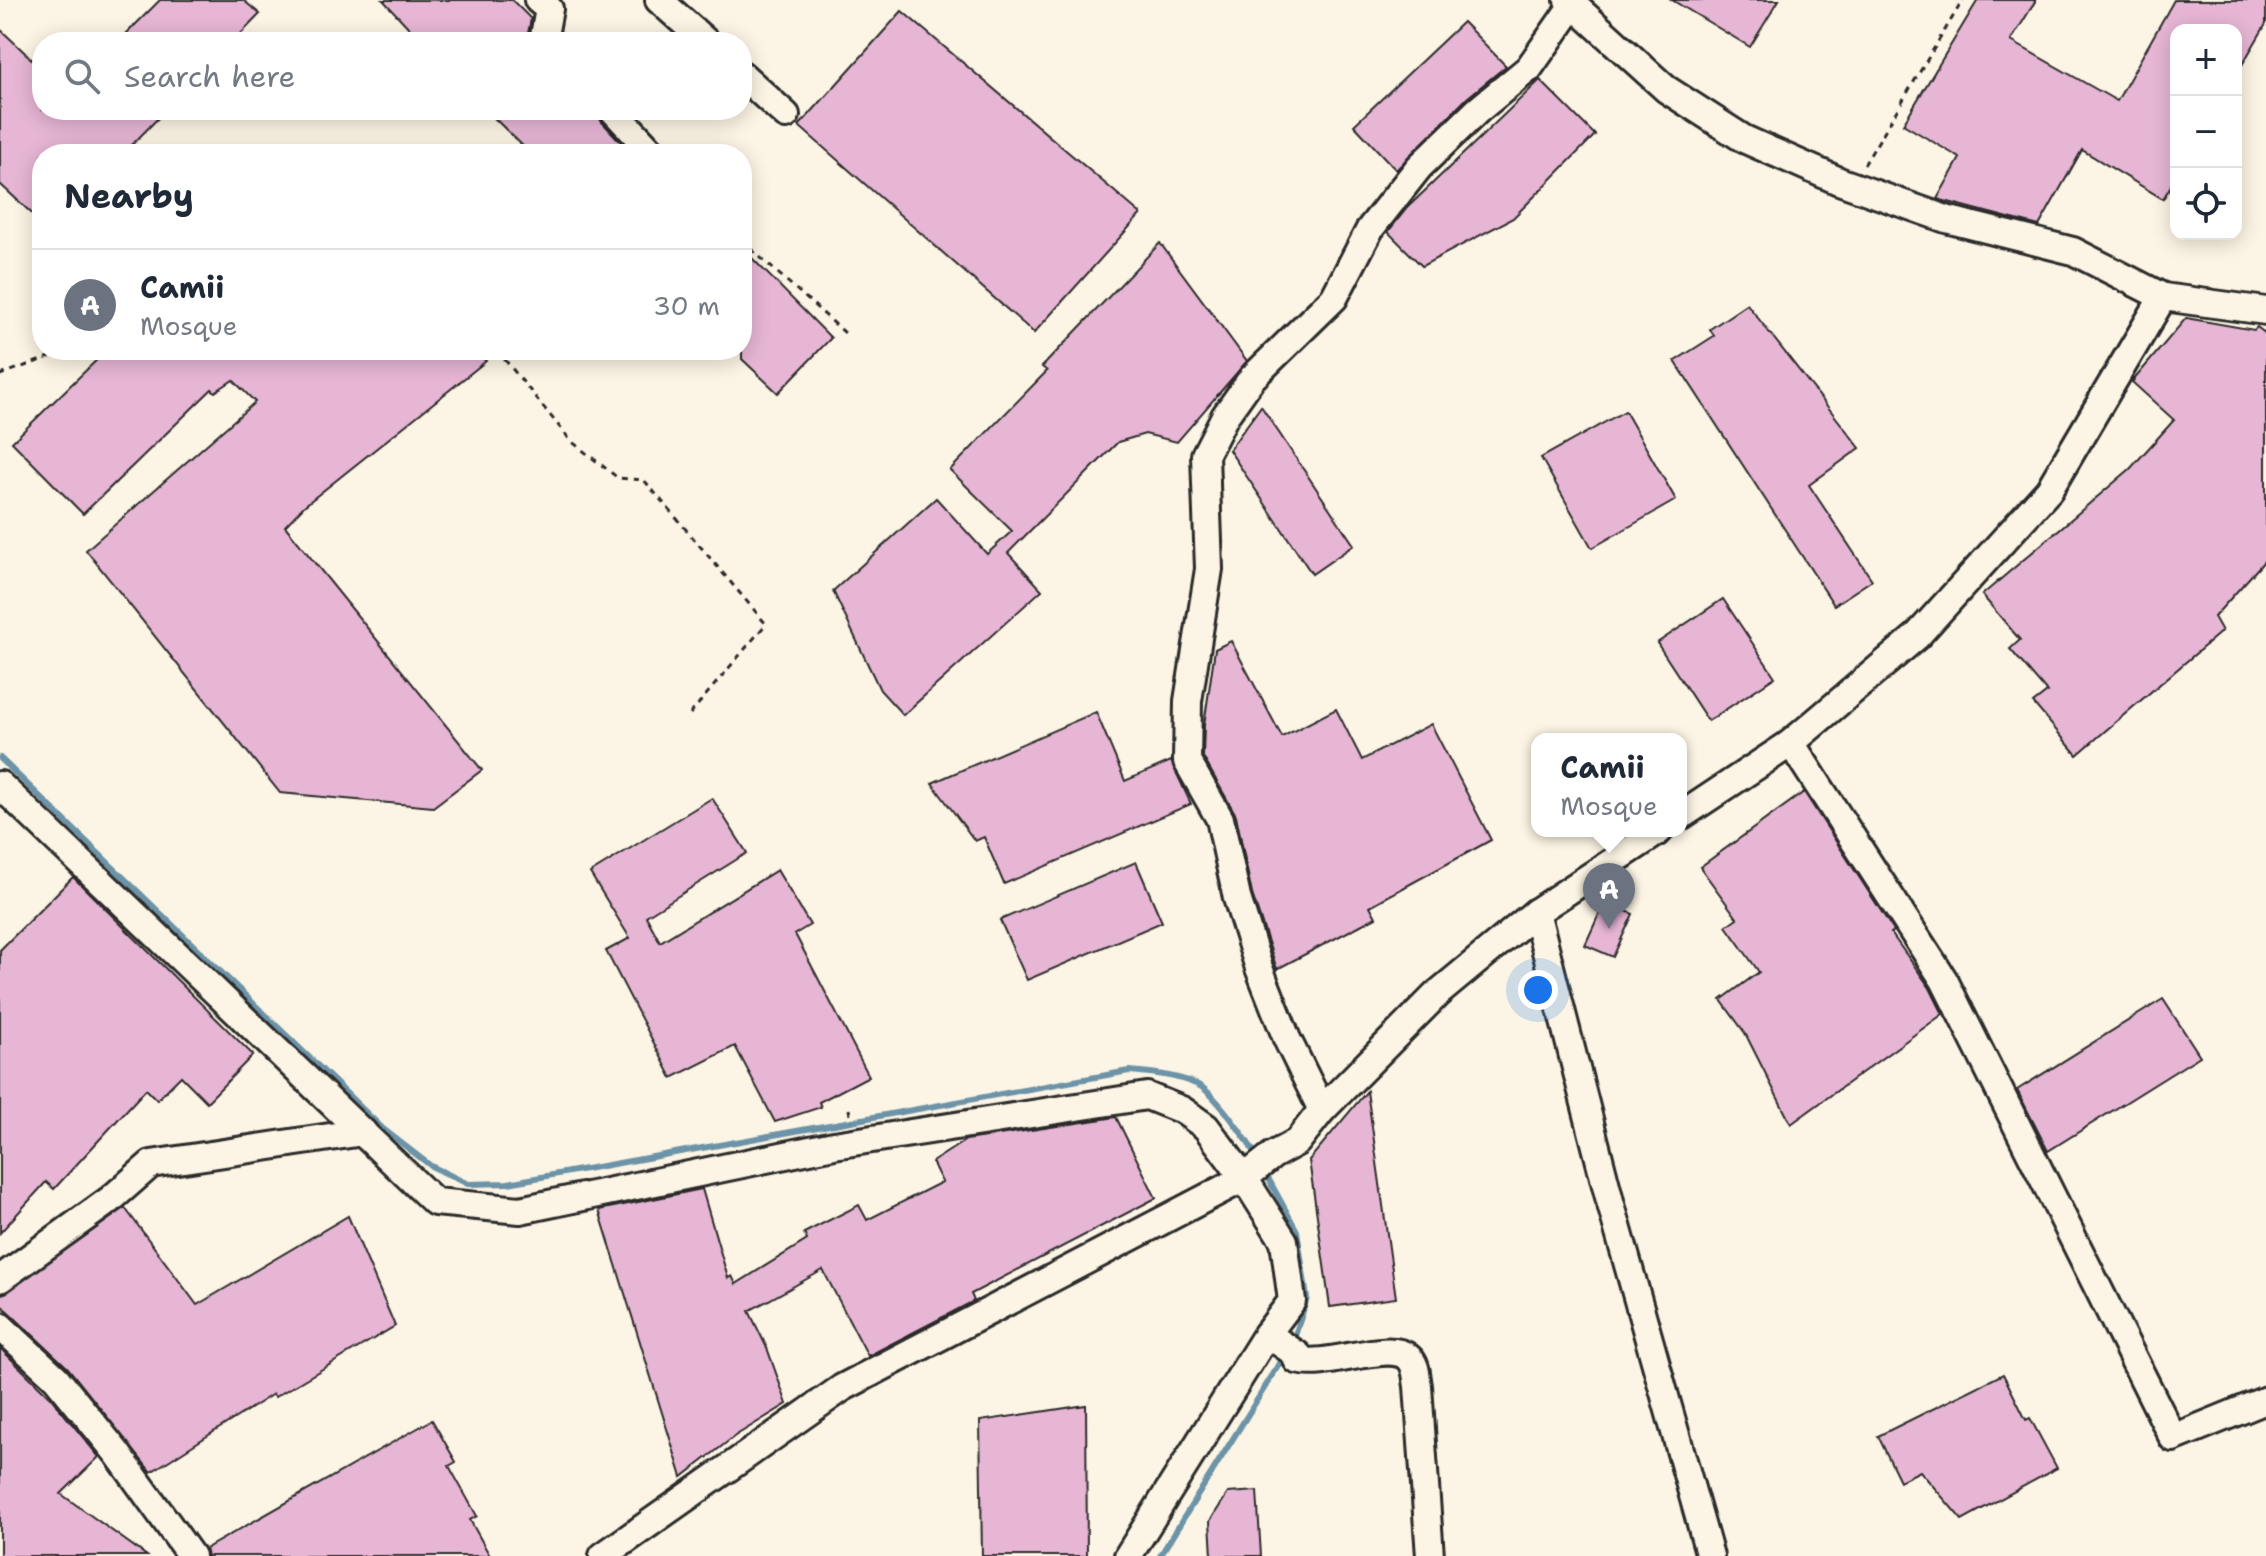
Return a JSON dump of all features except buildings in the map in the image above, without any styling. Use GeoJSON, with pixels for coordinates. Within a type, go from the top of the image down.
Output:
{"type":"FeatureCollection","features":[{"type":"Feature","properties":{"kind":"street"},"geometry":{"type":"LineString","coordinates":[[538,0],[549,9],[545,32]]}},
{"type":"Feature","properties":{"kind":"street"},"geometry":{"type":"LineString","coordinates":[[659,0],[695,32]]}},
{"type":"Feature","properties":{"kind":"street"},"geometry":{"type":"LineString","coordinates":[[1322,1110],[1287,1039],[1259,968],[1237,898],[1220,819],[1187,761],[1188,701],[1209,569],[1205,455],[1225,416],[1252,378],[1334,298],[1370,229],[1419,167],[1478,110],[1529,68],[1571,2],[1666,89],[1744,139],[1852,185],[1946,219],[2073,251],[2163,297],[2266,311]]}},
{"type":"Feature","properties":{"kind":"street"},"geometry":{"type":"LineString","coordinates":[[752,84],[786,115]]}},
{"type":"Feature","properties":{"kind":"street"},"geometry":{"type":"LineString","coordinates":[[622,120],[645,144]]}},
{"type":"Feature","properties":{"kind":"street"},"geometry":{"type":"LineString","coordinates":[[1687,812],[1791,743],[1917,636],[2049,490],[2163,297]]}},
{"type":"Feature","properties":{"kind":"street"},"geometry":{"type":"LineString","coordinates":[[1791,743],[1944,980],[2173,1438],[2266,1400]]}},
{"type":"Feature","properties":{"kind":"street"},"geometry":{"type":"LineString","coordinates":[[0,785],[435,1202],[520,1210],[834,1145],[1147,1096],[1182,1110],[1206,1127],[1247,1174],[1284,1241],[1292,1301],[1281,1344],[1128,1556]]}},
{"type":"Feature","properties":{"kind":"street"},"geometry":{"type":"LineString","coordinates":[[603,1556],[842,1388],[1247,1174],[1297,1142],[1322,1110],[1437,994],[1536,912],[1650,837]]}},
{"type":"Feature","properties":{"kind":"street"},"geometry":{"type":"LineString","coordinates":[[1536,912],[1610,1201],[1710,1556]]}},
{"type":"Feature","properties":{"kind":"street"},"geometry":{"type":"LineString","coordinates":[[0,1279],[111,1199],[151,1164],[363,1132]]}},
{"type":"Feature","properties":{"kind":"street"},"geometry":{"type":"LineString","coordinates":[[0,1326],[56,1378],[117,1453],[191,1556]]}},
{"type":"Feature","properties":{"kind":"street"},"geometry":{"type":"LineString","coordinates":[[1281,1344],[1297,1360],[1312,1365],[1397,1352],[1408,1357],[1415,1367],[1430,1556]]}},
{"type":"Feature","properties":{"kind":"path"},"geometry":{"type":"LineString","coordinates":[[1852,185],[1963,0]]}},
{"type":"Feature","properties":{"kind":"path"},"geometry":{"type":"LineString","coordinates":[[752,250],[846,334]]}},
{"type":"Feature","properties":{"kind":"path"},"geometry":{"type":"LineString","coordinates":[[0,375],[41,360]]}},
{"type":"Feature","properties":{"kind":"path"},"geometry":{"type":"LineString","coordinates":[[505,360],[571,441],[618,478],[644,480],[766,624],[690,714]]}},
{"type":"Feature","properties":{"kind":"waterway"},"geometry":{"type":"LineString","coordinates":[[0,758],[382,1128],[431,1166],[468,1184],[508,1183],[1129,1071],[1173,1077],[1198,1085],[1231,1118],[1258,1159]]}},
{"type":"Feature","properties":{"kind":"waterway"},"geometry":{"type":"LineString","coordinates":[[1263,1169],[1297,1231],[1307,1298],[1293,1342]]}},
{"type":"Feature","properties":{"kind":"waterway"},"geometry":{"type":"LineString","coordinates":[[1160,1556],[1285,1355]]}},
{"type":"Feature","properties":{"kind":"place","name":"Camii"},"geometry":{"type":"Point","coordinates":[1609,929]}}]}
